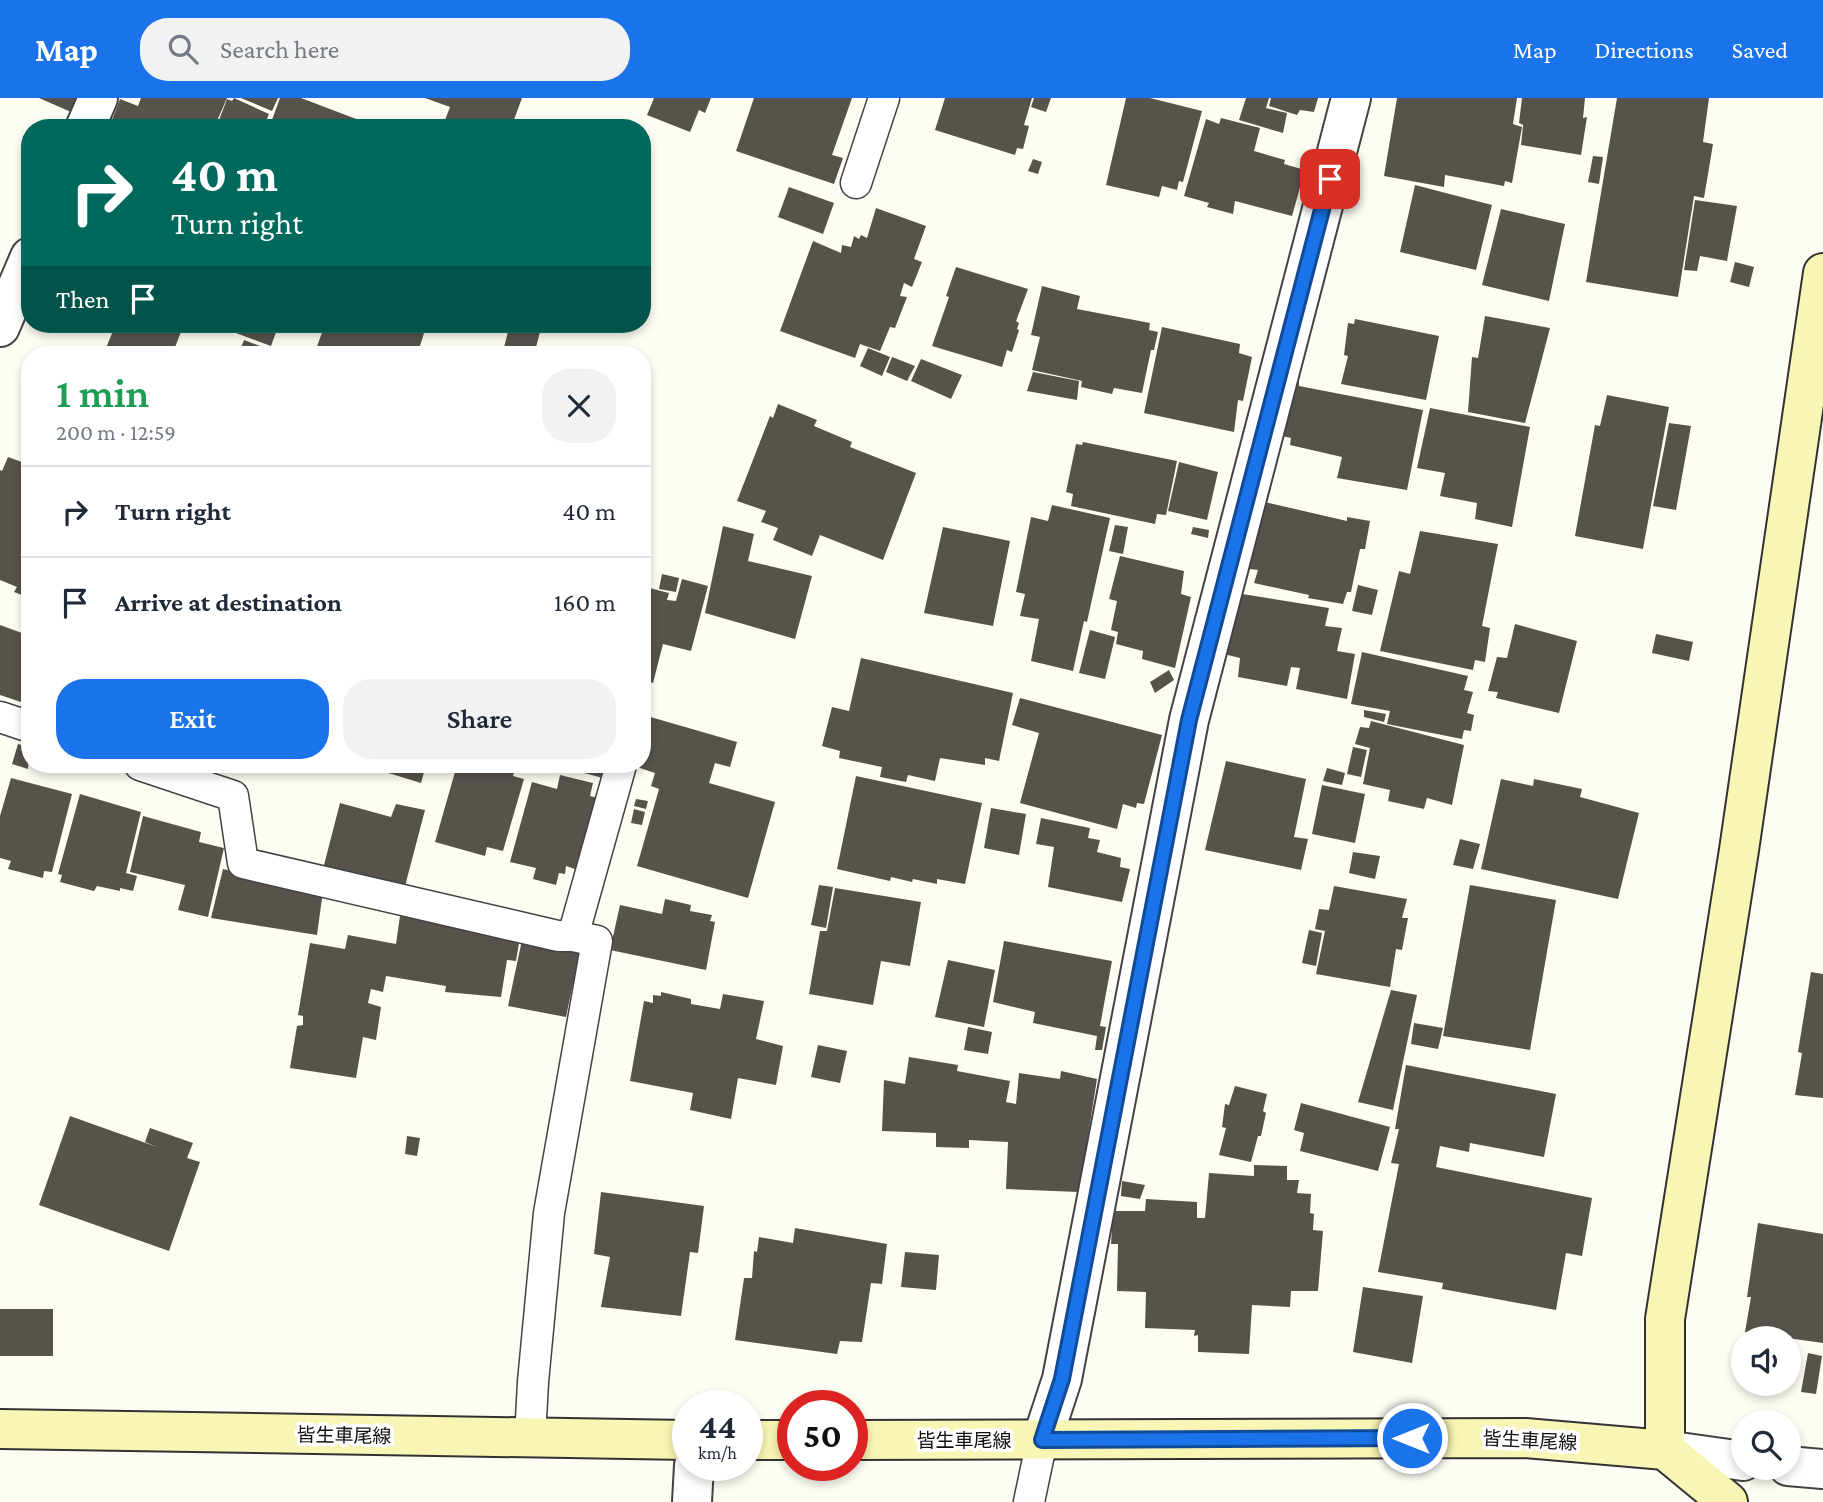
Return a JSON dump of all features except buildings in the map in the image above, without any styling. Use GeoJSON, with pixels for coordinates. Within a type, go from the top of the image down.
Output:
{"type":"FeatureCollection","features":[{"type":"Feature","properties":{"kind":"main road"},"geometry":{"type":"LineString","coordinates":[[1728,1502],[1665,1450],[1665,1319],[1741,837],[1823,273]]}},
{"type":"Feature","properties":{"kind":"main road","name":"皆生車尾線"},"geometry":{"type":"LineString","coordinates":[[0,1429],[672,1440]]}},
{"type":"Feature","properties":{"kind":"main road","name":"皆生車尾線"},"geometry":{"type":"LineString","coordinates":[[868,1440],[1525,1438],[1665,1450]]}},
{"type":"Feature","properties":{"kind":"street"},"geometry":{"type":"LineString","coordinates":[[89,119],[98,98]]}},
{"type":"Feature","properties":{"kind":"street"},"geometry":{"type":"LineString","coordinates":[[1042,1440],[1062,1379],[1189,720],[1351,98]]}},
{"type":"Feature","properties":{"kind":"street"},"geometry":{"type":"LineString","coordinates":[[0,327],[21,278]]}},
{"type":"Feature","properties":{"kind":"street"},"geometry":{"type":"LineString","coordinates":[[1665,1450],[1731,1459]]}},
{"type":"Feature","properties":{"kind":"street"},"geometry":{"type":"LineString","coordinates":[[1801,1467],[1823,1469]]}},
{"type":"Feature","properties":{"kind":"street"},"geometry":{"type":"LineString","coordinates":[[692,1502],[693,1481]]}},
{"type":"Feature","properties":{"kind":"lane"},"geometry":{"type":"LineString","coordinates":[[856,183],[884,98]]}},
{"type":"Feature","properties":{"kind":"lane"},"geometry":{"type":"LineString","coordinates":[[0,717],[21,724]]}},
{"type":"Feature","properties":{"kind":"lane"},"geometry":{"type":"LineString","coordinates":[[164,773],[233,796],[243,863],[558,936],[597,941],[549,1213],[530,1438]]}},
{"type":"Feature","properties":{"kind":"lane"},"geometry":{"type":"LineString","coordinates":[[573,936],[619,773]]}},
{"type":"Feature","properties":{"kind":"lane"},"geometry":{"type":"LineString","coordinates":[[1029,1502],[1042,1440]]}},
{"type":"Feature","properties":{"kind":"route"},"geometry":{"type":"LineString","coordinates":[[1330,179],[1189,720],[1062,1379],[1042,1440],[1412,1438]]}}]}
